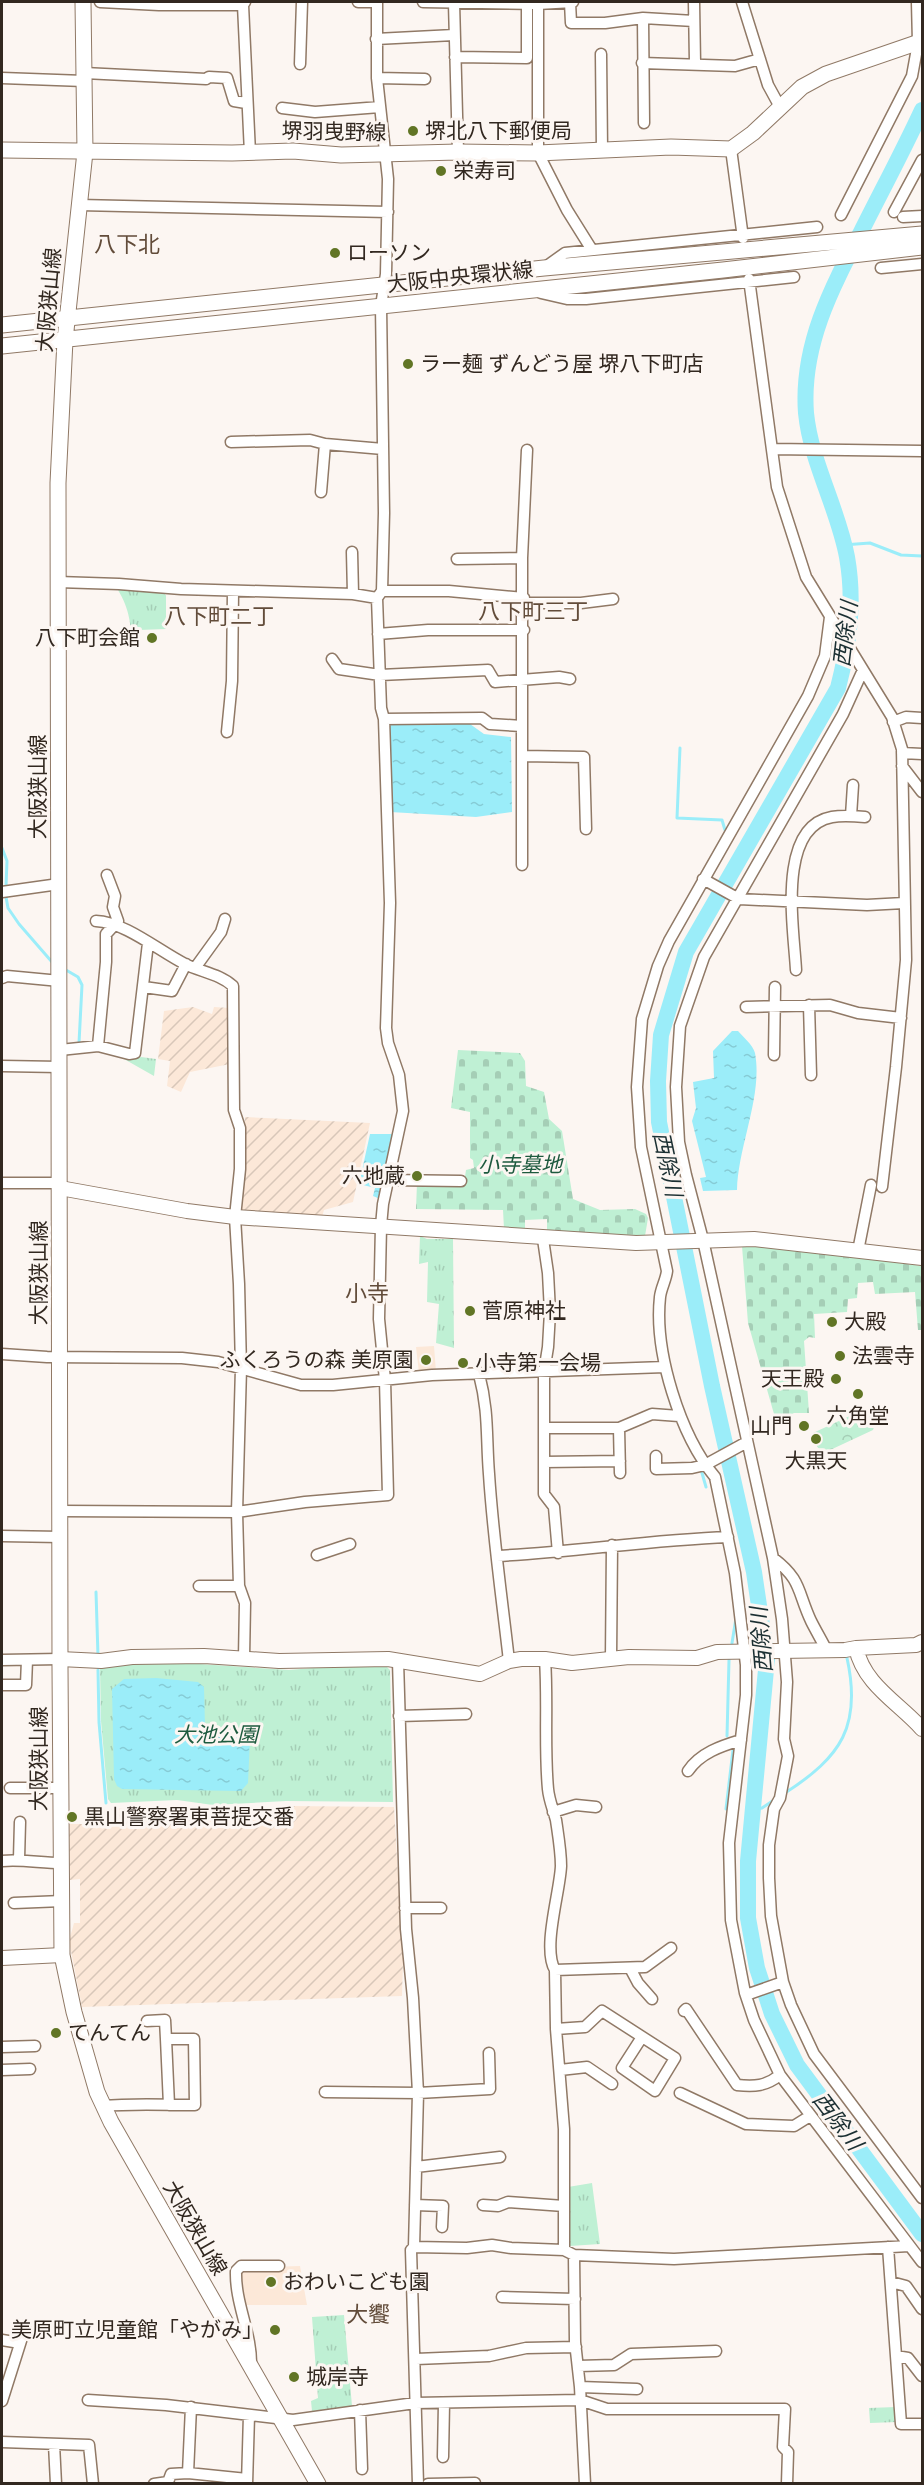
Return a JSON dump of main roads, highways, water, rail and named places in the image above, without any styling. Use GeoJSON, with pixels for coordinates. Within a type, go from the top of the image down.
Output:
{"type":"FeatureCollection","features":[{"type":"Feature","properties":{"kind":"main road","name":"大阪狭山線"},"geometry":{"type":"LineString","coordinates":[[83,2],[85,152],[65,340],[58,483],[62,1955],[74,2012],[103,2106],[127,2153],[318,2484]]}},
{"type":"Feature","properties":{"kind":"main road","name":"堺羽曳野線"},"geometry":{"type":"LineString","coordinates":[[2,150],[250,153],[293,151],[342,155],[458,152],[538,153],[671,147],[731,149],[753,133],[802,87],[826,74],[921,42]]}},
{"type":"Feature","properties":{"kind":"main road"},"geometry":{"type":"LineString","coordinates":[[872,245],[922,225]]}},
{"type":"Feature","properties":{"kind":"main road"},"geometry":{"type":"LineString","coordinates":[[872,245],[922,234]]}},
{"type":"Feature","properties":{"kind":"main road","name":"大阪中央環状線"},"geometry":{"type":"LineString","coordinates":[[2,326],[833,238],[872,245]]}},
{"type":"Feature","properties":{"kind":"main road","name":"大阪中央環状線"},"geometry":{"type":"LineString","coordinates":[[2,346],[822,261],[872,245]]}},
{"type":"Feature","properties":{"kind":"main road"},"geometry":{"type":"LineString","coordinates":[[872,245],[922,247]]}},
{"type":"Feature","properties":{"kind":"main road"},"geometry":{"type":"LineString","coordinates":[[872,245],[922,256]]}},
{"type":"Feature","properties":{"kind":"water"},"geometry":{"type":"Polygon","coordinates":[[[392,724],[470,724],[484,734],[511,737],[512,812],[476,817],[390,812],[389,727],[392,724]]]}},
{"type":"Feature","properties":{"kind":"water"},"geometry":{"type":"Polygon","coordinates":[[[732,1031],[738,1031],[755,1053],[757,1069],[753,1104],[741,1156],[737,1190],[703,1191],[700,1178],[706,1177],[692,1121],[696,1108],[693,1082],[714,1078],[713,1051],[732,1031]]]}},
{"type":"Feature","properties":{"kind":"water"},"geometry":{"type":"Polygon","coordinates":[[[370,1134],[393,1134],[380,1199],[373,1196],[375,1188],[359,1184],[370,1134]]]}},
{"type":"Feature","properties":{"kind":"water"},"geometry":{"type":"Polygon","coordinates":[[[156,1678],[198,1682],[204,1687],[205,1726],[210,1729],[240,1734],[250,1739],[248,1783],[241,1791],[122,1789],[117,1786],[114,1779],[112,1689],[124,1679],[156,1678]]]}},
{"type":"Feature","properties":{"kind":"waterway","name":"西除川"},"geometry":{"type":"LineString","coordinates":[[922,110],[829,297],[813,341],[808,364],[806,413],[809,432],[843,539],[851,590],[850,623],[838,688],[686,952],[661,1035],[658,1081],[659,1122],[712,1386],[754,1572],[767,1659],[748,1861],[748,1918],[757,1968],[772,2014],[797,2065],[922,2234]]}},
{"type":"Feature","properties":{"kind":"waterway"},"geometry":{"type":"LineString","coordinates":[[843,545],[870,543],[901,555],[922,556]]}},
{"type":"Feature","properties":{"kind":"waterway"},"geometry":{"type":"LineString","coordinates":[[680,748],[677,818],[722,820],[725,830]]}},
{"type":"Feature","properties":{"kind":"waterway"},"geometry":{"type":"LineString","coordinates":[[2,848],[7,861],[6,886]]}},
{"type":"Feature","properties":{"kind":"waterway"},"geometry":{"type":"LineString","coordinates":[[6,897],[8,908],[19,924],[52,962]]}},
{"type":"Feature","properties":{"kind":"waterway"},"geometry":{"type":"LineString","coordinates":[[66,970],[78,977],[82,985],[79,1043]]}},
{"type":"Feature","properties":{"kind":"waterway"},"geometry":{"type":"LineString","coordinates":[[702,1473],[706,1487]]}},
{"type":"Feature","properties":{"kind":"waterway"},"geometry":{"type":"LineString","coordinates":[[96,1592],[98,1656]]}},
{"type":"Feature","properties":{"kind":"waterway"},"geometry":{"type":"LineString","coordinates":[[732,1643],[736,1618]]}},
{"type":"Feature","properties":{"kind":"waterway"},"geometry":{"type":"LineString","coordinates":[[785,1793],[820,1766],[843,1738],[852,1703],[847,1658]]}},
{"type":"Feature","properties":{"kind":"waterway"},"geometry":{"type":"LineString","coordinates":[[727,1736],[729,1660]]}},
{"type":"Feature","properties":{"kind":"waterway"},"geometry":{"type":"LineString","coordinates":[[98,1670],[99,1722],[106,1803]]}},
{"type":"Feature","properties":{"kind":"waterway"},"geometry":{"type":"LineString","coordinates":[[726,1809],[733,1750]]}},
{"type":"Feature","properties":{"kind":"waterway"},"geometry":{"type":"LineString","coordinates":[[751,1810],[762,1808],[774,1800]]}},
{"type":"Feature","properties":{"kind":"place","name":"堺北八下郵便局"},"geometry":{"type":"Point","coordinates":[413,131]}},
{"type":"Feature","properties":{"kind":"place","name":"栄寿司"},"geometry":{"type":"Point","coordinates":[441,171]}},
{"type":"Feature","properties":{"kind":"place","name":"ローソン"},"geometry":{"type":"Point","coordinates":[335,253]}},
{"type":"Feature","properties":{"kind":"place","name":"ラー麺 ずんどう屋 堺八下町店"},"geometry":{"type":"Point","coordinates":[408,364]}},
{"type":"Feature","properties":{"kind":"place","name":"八下町会館"},"geometry":{"type":"Point","coordinates":[152,638]}},
{"type":"Feature","properties":{"kind":"place","name":"六地蔵"},"geometry":{"type":"Point","coordinates":[417,1176]}},
{"type":"Feature","properties":{"kind":"place","name":"菅原神社"},"geometry":{"type":"Point","coordinates":[470,1311]}},
{"type":"Feature","properties":{"kind":"place","name":"大殿"},"geometry":{"type":"Point","coordinates":[832,1322]}},
{"type":"Feature","properties":{"kind":"place","name":"法雲寺"},"geometry":{"type":"Point","coordinates":[840,1356]}},
{"type":"Feature","properties":{"kind":"place","name":"ふくろうの森 美原園"},"geometry":{"type":"Point","coordinates":[426,1360]}},
{"type":"Feature","properties":{"kind":"place","name":"小寺第一会場"},"geometry":{"type":"Point","coordinates":[463,1363]}},
{"type":"Feature","properties":{"kind":"place","name":"天王殿"},"geometry":{"type":"Point","coordinates":[836,1379]}},
{"type":"Feature","properties":{"kind":"place","name":"六角堂"},"geometry":{"type":"Point","coordinates":[858,1394]}},
{"type":"Feature","properties":{"kind":"place","name":"山門"},"geometry":{"type":"Point","coordinates":[804,1426]}},
{"type":"Feature","properties":{"kind":"place","name":"大黒天"},"geometry":{"type":"Point","coordinates":[816,1439]}},
{"type":"Feature","properties":{"kind":"place","name":"黒山警察署東菩提交番"},"geometry":{"type":"Point","coordinates":[72,1817]}},
{"type":"Feature","properties":{"kind":"place","name":"てんてん"},"geometry":{"type":"Point","coordinates":[56,2033]}},
{"type":"Feature","properties":{"kind":"place","name":"おわいこども園"},"geometry":{"type":"Point","coordinates":[271,2282]}},
{"type":"Feature","properties":{"kind":"place","name":"美原町立児童館「やがみ」"},"geometry":{"type":"Point","coordinates":[275,2330]}},
{"type":"Feature","properties":{"kind":"place","name":"城岸寺"},"geometry":{"type":"Point","coordinates":[294,2377]}},
{"type":"Feature","properties":{"kind":"district","name":"八下北"},"geometry":{"type":"Point","coordinates":[127,244]}},
{"type":"Feature","properties":{"kind":"district","name":"八下町三丁"},"geometry":{"type":"Point","coordinates":[533,611]}},
{"type":"Feature","properties":{"kind":"district","name":"八下町二丁"},"geometry":{"type":"Point","coordinates":[219,616]}},
{"type":"Feature","properties":{"kind":"district","name":"小寺"},"geometry":{"type":"Point","coordinates":[367,1293]}},
{"type":"Feature","properties":{"kind":"district","name":"大饗"},"geometry":{"type":"Point","coordinates":[368,2314]}},
{"type":"Feature","properties":{"kind":"park label","name":"小寺墓地"},"geometry":{"type":"Point","coordinates":[520,1165]}},
{"type":"Feature","properties":{"kind":"park label","name":"大池公園"},"geometry":{"type":"Point","coordinates":[216,1735]}}]}
